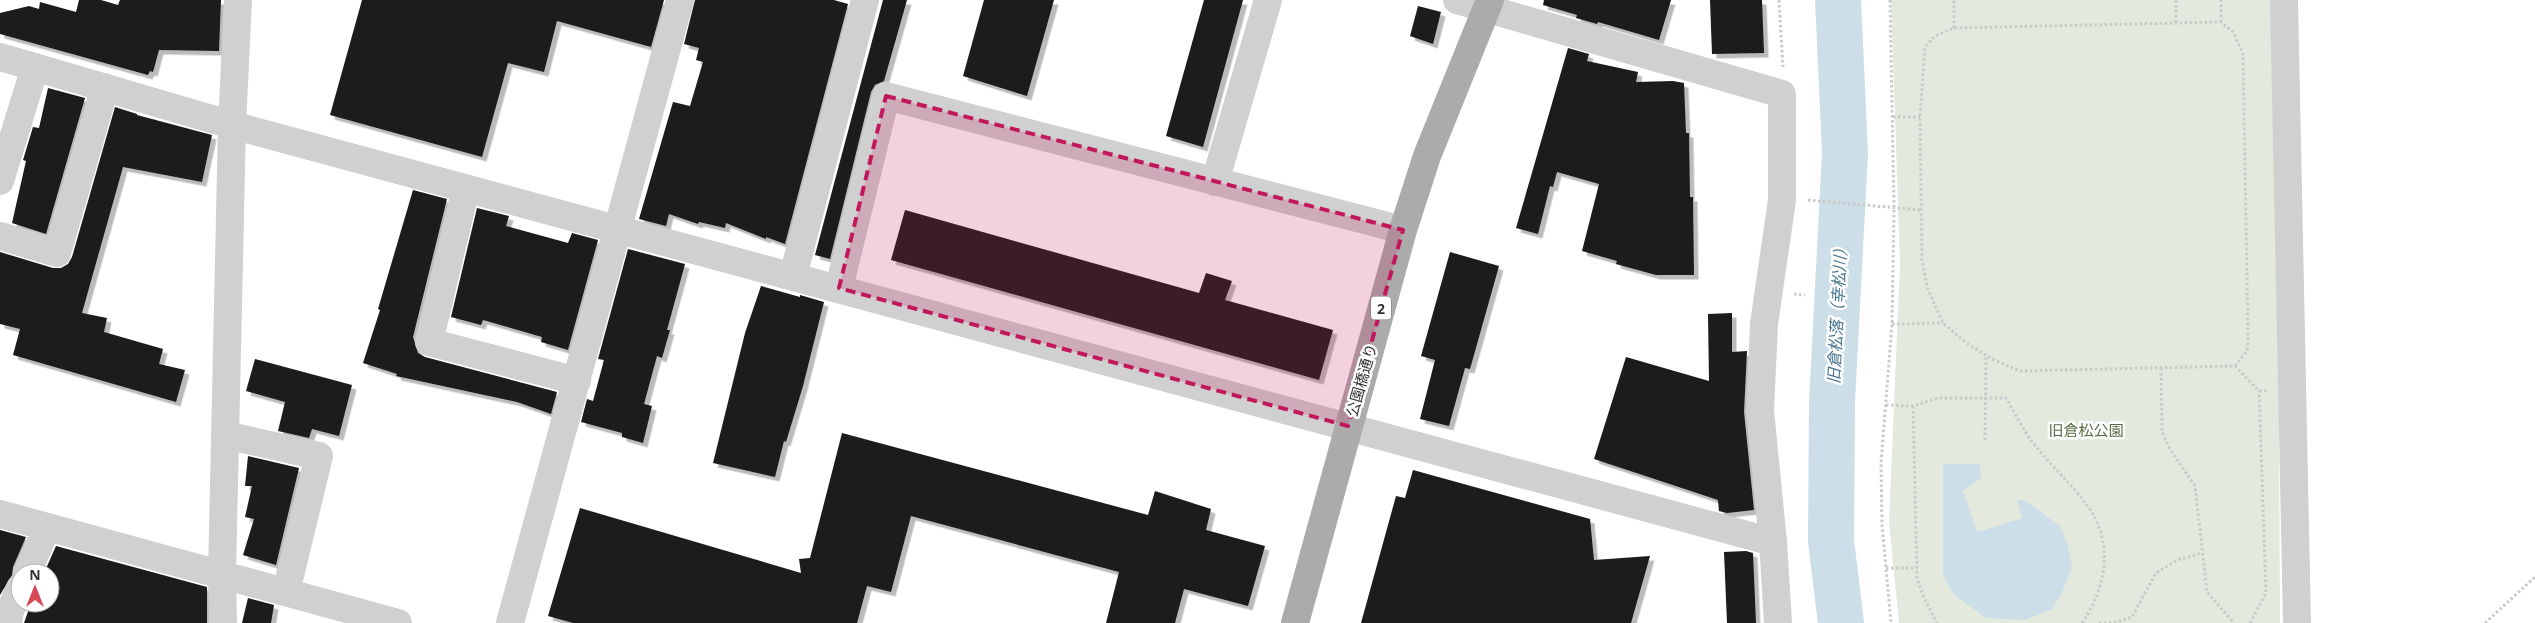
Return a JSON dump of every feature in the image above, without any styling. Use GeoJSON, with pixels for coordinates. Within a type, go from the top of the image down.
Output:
{"type":"FeatureCollection","features":[{"type":"Feature","properties":{"kind":"main road","name":"公園橋通り"},"geometry":{"type":"LineString","coordinates":[[1295,623],[1403,230],[1430,147],[1488,4]]}},
{"type":"Feature","properties":{"kind":"street"},"geometry":{"type":"LineString","coordinates":[[223,623],[222,575],[232,125],[238,0]]}},
{"type":"Feature","properties":{"kind":"street"},"geometry":{"type":"LineString","coordinates":[[510,623],[680,0]]}},
{"type":"Feature","properties":{"kind":"street"},"geometry":{"type":"LineString","coordinates":[[793,276],[865,0]]}},
{"type":"Feature","properties":{"kind":"street"},"geometry":{"type":"LineString","coordinates":[[1215,182],[1268,0]]}},
{"type":"Feature","properties":{"kind":"street"},"geometry":{"type":"LineString","coordinates":[[1457,0],[1488,4],[1782,94],[1782,200],[1764,324],[1760,411],[1773,542],[1778,623]]}},
{"type":"Feature","properties":{"kind":"street"},"geometry":{"type":"LineString","coordinates":[[2284,0],[2297,623]]}},
{"type":"Feature","properties":{"kind":"street"},"geometry":{"type":"LineString","coordinates":[[0,57],[232,125],[1773,542]]}},
{"type":"Feature","properties":{"kind":"street"},"geometry":{"type":"LineString","coordinates":[[0,181],[35,67]]}},
{"type":"Feature","properties":{"kind":"street"},"geometry":{"type":"LineString","coordinates":[[0,236],[57,253],[105,88]]}},
{"type":"Feature","properties":{"kind":"street"},"geometry":{"type":"LineString","coordinates":[[839,288],[886,96],[1403,230]]}},
{"type":"Feature","properties":{"kind":"street"},"geometry":{"type":"LineString","coordinates":[[466,188],[429,342],[577,381]]}},
{"type":"Feature","properties":{"kind":"street"},"geometry":{"type":"LineString","coordinates":[[225,435],[319,456],[286,592]]}},
{"type":"Feature","properties":{"kind":"street"},"geometry":{"type":"LineString","coordinates":[[0,514],[398,623]]}},
{"type":"Feature","properties":{"kind":"street"},"geometry":{"type":"LineString","coordinates":[[31,563],[47,527]]}},
{"type":"Feature","properties":{"kind":"path"},"geometry":{"type":"LineString","coordinates":[[1779,0],[1783,68],[1782,94]]}},
{"type":"Feature","properties":{"kind":"path"},"geometry":{"type":"LineString","coordinates":[[1890,0],[1894,208],[1892,324],[1881,463],[1882,524],[1891,623]]}},
{"type":"Feature","properties":{"kind":"path"},"geometry":{"type":"LineString","coordinates":[[1954,0],[1954,28]]}},
{"type":"Feature","properties":{"kind":"path"},"geometry":{"type":"LineString","coordinates":[[2176,0],[2176,23]]}},
{"type":"Feature","properties":{"kind":"path"},"geometry":{"type":"LineString","coordinates":[[2221,0],[2221,22]]}},
{"type":"Feature","properties":{"kind":"path"},"geometry":{"type":"LineString","coordinates":[[2236,366],[2247,351],[2248,336],[2243,54],[2233,32],[2221,22],[1954,28],[1935,36],[1925,47],[1920,117],[1922,260],[1927,287],[1943,323],[1965,342],[1986,355],[2020,371],[2236,366],[2259,391],[2266,593],[2250,623]]}},
{"type":"Feature","properties":{"kind":"path"},"geometry":{"type":"LineString","coordinates":[[1893,117],[1920,117]]}},
{"type":"Feature","properties":{"kind":"path"},"geometry":{"type":"LineString","coordinates":[[1805,199],[1921,210]]}},
{"type":"Feature","properties":{"kind":"path"},"geometry":{"type":"LineString","coordinates":[[1892,324],[1943,323]]}},
{"type":"Feature","properties":{"kind":"path"},"geometry":{"type":"LineString","coordinates":[[1984,440],[1986,355]]}},
{"type":"Feature","properties":{"kind":"path"},"geometry":{"type":"LineString","coordinates":[[2161,368],[2162,432],[2168,446],[2195,486],[2207,592],[2234,623]]}},
{"type":"Feature","properties":{"kind":"path"},"geometry":{"type":"LineString","coordinates":[[2259,391],[2292,392]]}},
{"type":"Feature","properties":{"kind":"path"},"geometry":{"type":"LineString","coordinates":[[1886,405],[1913,406],[1938,398],[2006,398],[2033,442],[2090,509],[2100,532],[2105,553],[2102,584],[2092,608],[2082,623]]}},
{"type":"Feature","properties":{"kind":"path"},"geometry":{"type":"LineString","coordinates":[[1913,406],[1917,578],[1924,598],[1937,623]]}},
{"type":"Feature","properties":{"kind":"path"},"geometry":{"type":"LineString","coordinates":[[2099,623],[2113,623],[2132,617],[2156,573],[2177,560],[2202,553]]}},
{"type":"Feature","properties":{"kind":"path"},"geometry":{"type":"LineString","coordinates":[[1886,568],[1917,568]]}},
{"type":"Feature","properties":{"kind":"path"},"geometry":{"type":"LineString","coordinates":[[2485,623],[2535,576]]}},
{"type":"Feature","properties":{"kind":"highlighted area"},"geometry":{"type":"Polygon","coordinates":[[[886,96],[1403,230],[1348,426],[839,288],[886,96]]]}},
{"type":"Feature","properties":{"kind":"green space","name":"旧倉松公園"},"geometry":{"type":"Polygon","coordinates":[[[1891,0],[2277,0],[2280,623],[1899,623],[1889,522],[1900,264],[1891,0]]]}},
{"type":"Feature","properties":{"kind":"shaded area"},"geometry":{"type":"Polygon","coordinates":[[[1943,464],[1980,464],[1981,478],[1963,491],[1977,532],[2022,518],[2017,500],[2026,501],[2061,527],[2068,546],[2072,567],[2061,595],[2052,609],[2025,620],[1986,618],[1954,595],[1943,576],[1943,464]]]}},
{"type":"Feature","properties":{"kind":"building"},"geometry":{"type":"Polygon","coordinates":[[[79,0],[101,0],[118,5],[120,0],[221,0],[219,51],[159,50],[153,72],[150,71],[148,75],[0,34],[0,13],[29,6],[39,9],[40,2],[76,12],[79,0]]]}},
{"type":"Feature","properties":{"kind":"building"},"geometry":{"type":"Polygon","coordinates":[[[362,0],[664,0],[651,47],[557,21],[544,72],[508,63],[482,157],[330,115],[362,0]]]}},
{"type":"Feature","properties":{"kind":"building"},"geometry":{"type":"Polygon","coordinates":[[[695,0],[834,0],[848,4],[785,244],[766,237],[766,239],[726,223],[725,228],[699,222],[698,224],[669,214],[666,226],[639,219],[673,102],[690,106],[703,62],[696,60],[699,48],[684,44],[695,0]]]}},
{"type":"Feature","properties":{"kind":"building"},"geometry":{"type":"Polygon","coordinates":[[[883,0],[907,0],[884,81],[875,85],[871,92],[830,259],[815,255],[883,0]]]}},
{"type":"Feature","properties":{"kind":"building"},"geometry":{"type":"Polygon","coordinates":[[[984,0],[1054,0],[1027,96],[963,76],[984,0]]]}},
{"type":"Feature","properties":{"kind":"building"},"geometry":{"type":"Polygon","coordinates":[[[1204,0],[1243,0],[1203,147],[1166,136],[1204,0]]]}},
{"type":"Feature","properties":{"kind":"building"},"geometry":{"type":"Polygon","coordinates":[[[1544,0],[1671,0],[1659,40],[1598,22],[1597,24],[1576,18],[1577,15],[1543,5],[1544,0]]]}},
{"type":"Feature","properties":{"kind":"building"},"geometry":{"type":"Polygon","coordinates":[[[1710,0],[1762,0],[1764,53],[1712,54],[1710,0]]]}},
{"type":"Feature","properties":{"kind":"building"},"geometry":{"type":"Polygon","coordinates":[[[1418,6],[1441,12],[1433,44],[1410,36],[1418,6]]]}},
{"type":"Feature","properties":{"kind":"building"},"geometry":{"type":"Polygon","coordinates":[[[1568,48],[1589,54],[1587,61],[1638,72],[1636,82],[1673,81],[1684,83],[1686,133],[1689,133],[1690,197],[1693,197],[1694,275],[1656,275],[1616,264],[1617,261],[1582,251],[1599,184],[1557,172],[1553,187],[1550,186],[1538,234],[1516,228],[1568,48]]]}},
{"type":"Feature","properties":{"kind":"building"},"geometry":{"type":"Polygon","coordinates":[[[48,88],[85,98],[46,234],[12,223],[26,161],[23,160],[33,127],[39,128],[48,88]]]}},
{"type":"Feature","properties":{"kind":"building"},"geometry":{"type":"Polygon","coordinates":[[[115,107],[137,115],[212,135],[202,182],[123,167],[82,313],[107,318],[104,332],[163,349],[159,364],[185,370],[176,402],[13,355],[20,329],[0,324],[0,252],[53,268],[61,268],[68,264],[72,257],[115,107]]]}},
{"type":"Feature","properties":{"kind":"building"},"geometry":{"type":"Polygon","coordinates":[[[413,190],[447,199],[413,337],[418,353],[425,357],[557,392],[551,414],[517,402],[396,376],[397,374],[363,363],[380,310],[378,309],[413,190]]]}},
{"type":"Feature","properties":{"kind":"building"},"geometry":{"type":"Polygon","coordinates":[[[477,208],[509,216],[506,226],[568,243],[572,233],[598,240],[568,350],[541,342],[542,337],[483,320],[481,325],[451,317],[477,208]]]}},
{"type":"Feature","properties":{"kind":"building"},"geometry":{"type":"Polygon","coordinates":[[[905,210],[1199,293],[1206,273],[1232,281],[1225,300],[1333,330],[1319,380],[891,260],[905,210]]]}},
{"type":"Feature","properties":{"kind":"building"},"geometry":{"type":"Polygon","coordinates":[[[628,249],[685,264],[667,330],[670,330],[662,358],[657,356],[644,404],[652,406],[643,443],[622,437],[622,433],[581,422],[587,399],[593,401],[604,360],[598,359],[628,249]]]}},
{"type":"Feature","properties":{"kind":"building"},"geometry":{"type":"Polygon","coordinates":[[[1450,252],[1499,266],[1470,369],[1465,368],[1449,426],[1420,419],[1435,360],[1421,356],[1450,252]]]}},
{"type":"Feature","properties":{"kind":"building"},"geometry":{"type":"Polygon","coordinates":[[[761,286],[824,302],[803,386],[786,442],[784,441],[775,477],[713,463],[745,333],[761,286]]]}},
{"type":"Feature","properties":{"kind":"building"},"geometry":{"type":"Polygon","coordinates":[[[1732,313],[1732,352],[1747,351],[1744,412],[1754,510],[1727,513],[1719,511],[1718,500],[1594,459],[1626,357],[1709,381],[1708,314],[1732,313]]]}},
{"type":"Feature","properties":{"kind":"building"},"geometry":{"type":"Polygon","coordinates":[[[255,359],[352,385],[339,436],[312,429],[309,438],[278,431],[285,402],[246,391],[255,359]]]}},
{"type":"Feature","properties":{"kind":"building"},"geometry":{"type":"Polygon","coordinates":[[[842,433],[1148,515],[1155,491],[1211,509],[1206,530],[1265,546],[1248,606],[1184,589],[1175,623],[1106,623],[1119,572],[911,516],[891,592],[867,586],[857,623],[573,623],[548,616],[580,508],[801,573],[799,559],[810,558],[842,433]]]}},
{"type":"Feature","properties":{"kind":"building"},"geometry":{"type":"Polygon","coordinates":[[[248,456],[299,468],[276,565],[243,555],[254,519],[245,517],[252,486],[245,486],[248,456]]]}},
{"type":"Feature","properties":{"kind":"building"},"geometry":{"type":"Polygon","coordinates":[[[1413,470],[1590,519],[1594,560],[1650,556],[1631,623],[1361,623],[1396,496],[1405,498],[1413,470]]]}},
{"type":"Feature","properties":{"kind":"building"},"geometry":{"type":"Polygon","coordinates":[[[0,530],[26,537],[15,563],[10,563],[10,578],[0,595],[0,530]]]}},
{"type":"Feature","properties":{"kind":"building"},"geometry":{"type":"Polygon","coordinates":[[[56,546],[207,587],[207,623],[24,623],[28,613],[60,613],[60,563],[48,563],[56,546]]]}},
{"type":"Feature","properties":{"kind":"building"},"geometry":{"type":"Polygon","coordinates":[[[1746,551],[1753,553],[1756,623],[1727,623],[1724,552],[1746,551]]]}},
{"type":"Feature","properties":{"kind":"building"},"geometry":{"type":"Polygon","coordinates":[[[248,598],[274,605],[271,623],[242,623],[248,598]]]}},
{"type":"Feature","properties":{"kind":"waterway","name":"旧倉松落（幸松川）"},"geometry":{"type":"LineString","coordinates":[[1838,0],[1845,153],[1832,402],[1831,541],[1841,623]]}}]}
